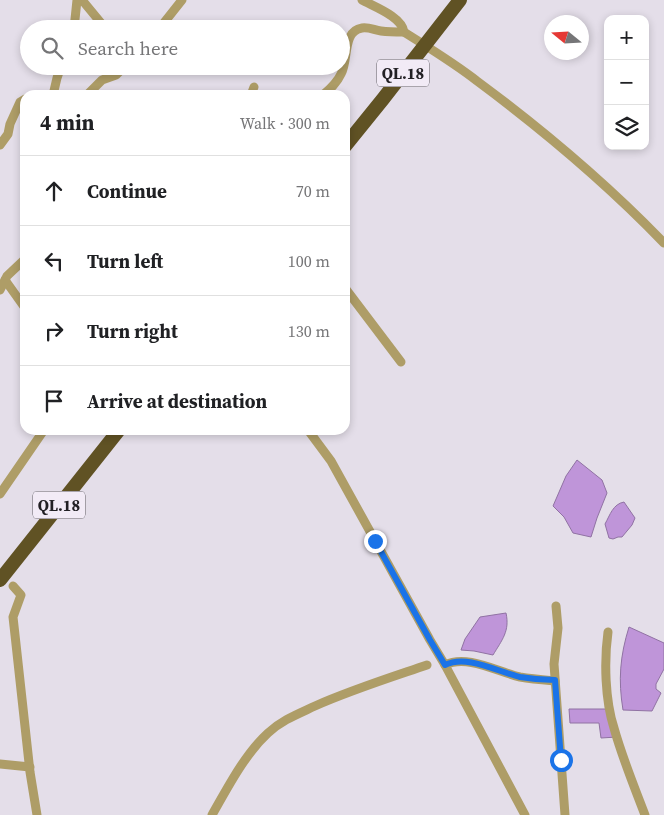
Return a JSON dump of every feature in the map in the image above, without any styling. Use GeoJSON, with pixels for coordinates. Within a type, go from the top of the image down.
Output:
{"type":"FeatureCollection","features":[{"type":"Feature","properties":{"kind":"highway","name":"QL.18"},"geometry":{"type":"LineString","coordinates":[[350,140],[460,0]]}},
{"type":"Feature","properties":{"kind":"highway","name":"QL.18"},"geometry":{"type":"LineString","coordinates":[[6,583],[114,435]]}},
{"type":"Feature","properties":{"kind":"street"},"geometry":{"type":"LineString","coordinates":[[75,20],[77,0]]}},
{"type":"Feature","properties":{"kind":"street"},"geometry":{"type":"LineString","coordinates":[[82,0],[99,20]]}},
{"type":"Feature","properties":{"kind":"street"},"geometry":{"type":"LineString","coordinates":[[166,20],[182,0]]}},
{"type":"Feature","properties":{"kind":"street"},"geometry":{"type":"LineString","coordinates":[[362,0],[399,21],[404,28],[404,32]]}},
{"type":"Feature","properties":{"kind":"street"},"geometry":{"type":"LineString","coordinates":[[350,34],[360,28],[404,32],[476,80],[550,138],[628,207],[664,242]]}},
{"type":"Feature","properties":{"kind":"street"},"geometry":{"type":"LineString","coordinates":[[54,90],[58,75]]}},
{"type":"Feature","properties":{"kind":"street"},"geometry":{"type":"LineString","coordinates":[[92,90],[104,78],[115,75]]}},
{"type":"Feature","properties":{"kind":"street"},"geometry":{"type":"LineString","coordinates":[[328,90],[341,75]]}},
{"type":"Feature","properties":{"kind":"street"},"geometry":{"type":"LineString","coordinates":[[0,145],[8,134],[10,124],[20,102]]}},
{"type":"Feature","properties":{"kind":"street"},"geometry":{"type":"LineString","coordinates":[[0,290],[11,272],[20,264]]}},
{"type":"Feature","properties":{"kind":"street"},"geometry":{"type":"LineString","coordinates":[[5,280],[20,301]]}},
{"type":"Feature","properties":{"kind":"street"},"geometry":{"type":"LineString","coordinates":[[350,295],[401,362]]}},
{"type":"Feature","properties":{"kind":"street"},"geometry":{"type":"LineString","coordinates":[[0,494],[41,435]]}},
{"type":"Feature","properties":{"kind":"street"},"geometry":{"type":"LineString","coordinates":[[312,435],[331,461],[445,665],[525,815]]}},
{"type":"Feature","properties":{"kind":"street"},"geometry":{"type":"LineString","coordinates":[[6,583],[21,595],[13,622],[37,815]]}},
{"type":"Feature","properties":{"kind":"street"},"geometry":{"type":"LineString","coordinates":[[556,606],[558,628],[554,657],[565,815]]}},
{"type":"Feature","properties":{"kind":"street"},"geometry":{"type":"LineString","coordinates":[[608,632],[605,661],[611,718],[645,815]]}},
{"type":"Feature","properties":{"kind":"street"},"geometry":{"type":"LineString","coordinates":[[445,665],[459,661],[484,665],[519,677],[555,680]]}},
{"type":"Feature","properties":{"kind":"street"},"geometry":{"type":"LineString","coordinates":[[212,815],[244,763],[258,744],[278,725],[293,716],[344,693],[427,665]]}},
{"type":"Feature","properties":{"kind":"street"},"geometry":{"type":"LineString","coordinates":[[0,764],[30,767]]}},
{"type":"Feature","properties":{"kind":"shaded area"},"geometry":{"type":"Polygon","coordinates":[[[577,460],[602,480],[607,493],[591,537],[573,533],[564,517],[553,506],[566,476],[577,460]]]}},
{"type":"Feature","properties":{"kind":"shaded area"},"geometry":{"type":"Polygon","coordinates":[[[624,502],[635,518],[622,537],[609,538],[605,524],[614,507],[624,502]]]}},
{"type":"Feature","properties":{"kind":"shaded area"},"geometry":{"type":"Polygon","coordinates":[[[506,613],[506,630],[493,655],[461,650],[465,639],[480,617],[506,613]]]}},
{"type":"Feature","properties":{"kind":"shaded area"},"geometry":{"type":"Polygon","coordinates":[[[629,627],[664,643],[664,669],[656,684],[656,689],[661,693],[652,711],[623,710],[621,668],[629,627]]]}},
{"type":"Feature","properties":{"kind":"shaded area"},"geometry":{"type":"Polygon","coordinates":[[[569,709],[609,709],[617,737],[601,738],[599,723],[570,723],[569,709]]]}},
{"type":"Feature","properties":{"kind":"route"},"geometry":{"type":"LineString","coordinates":[[375,541],[445,665],[459,661],[484,665],[519,677],[555,680],[561,760]]}}]}
